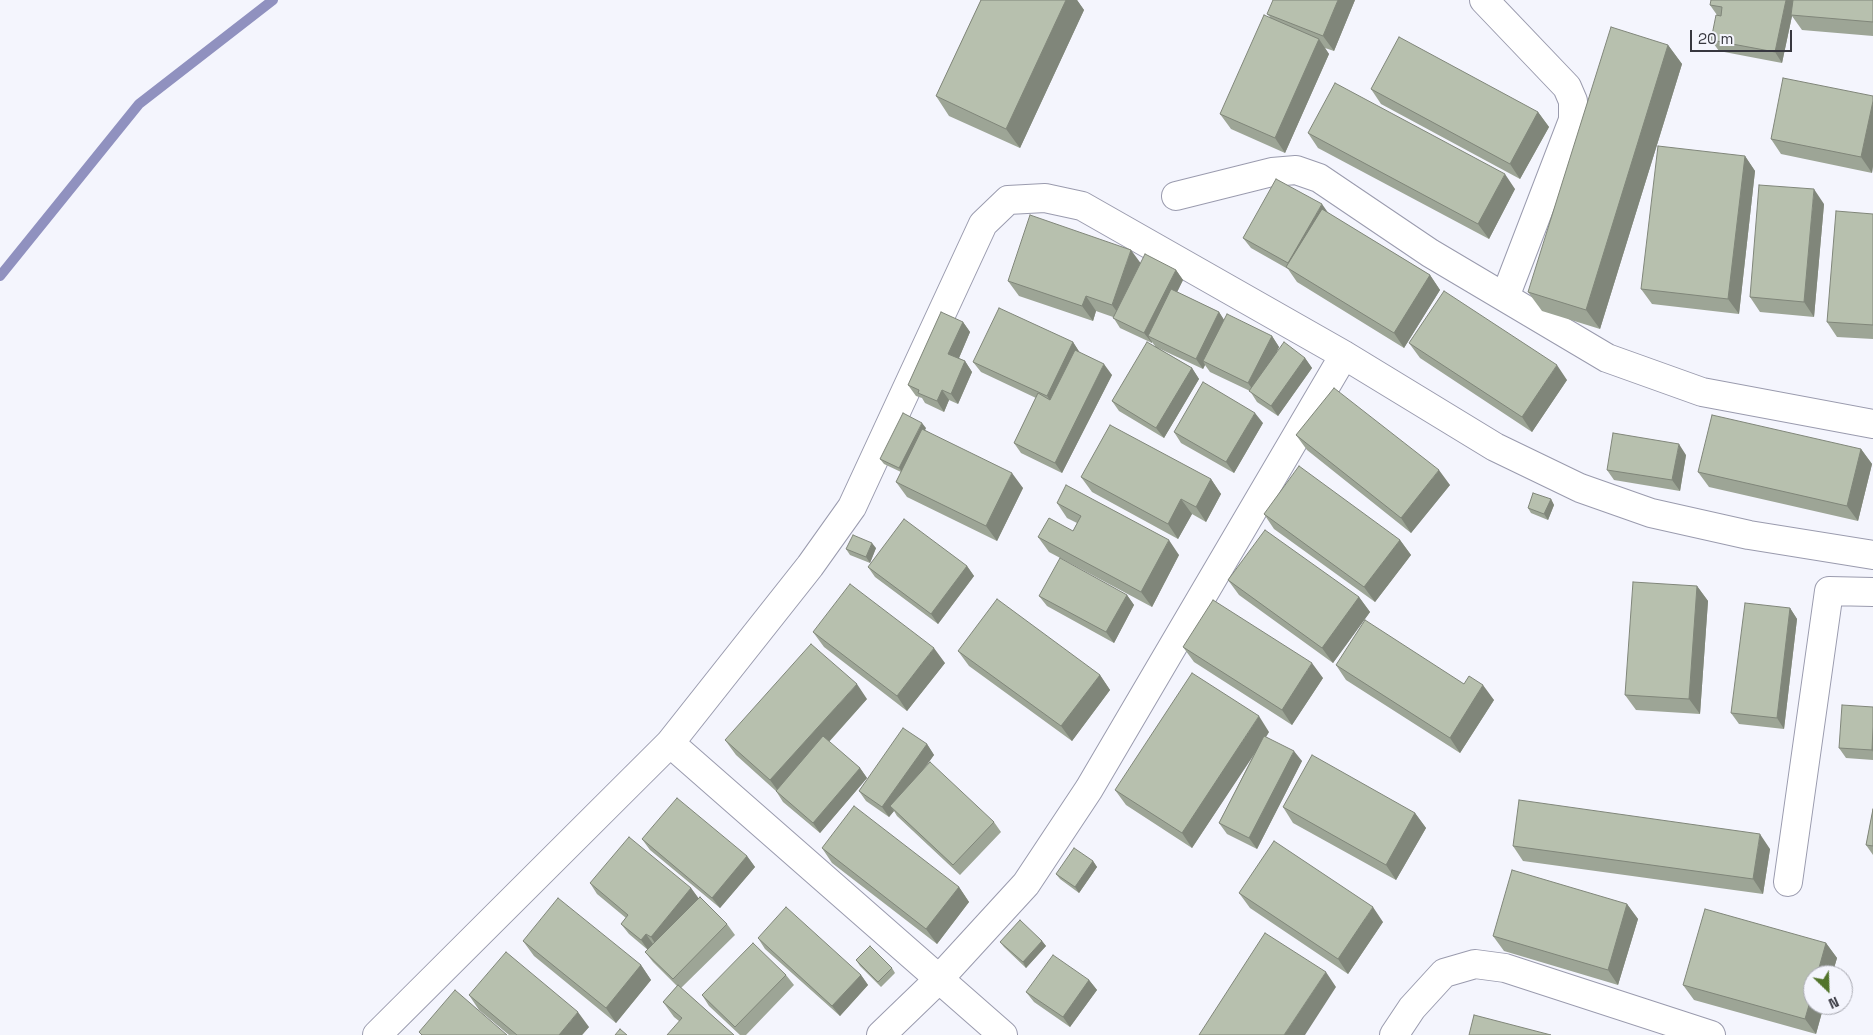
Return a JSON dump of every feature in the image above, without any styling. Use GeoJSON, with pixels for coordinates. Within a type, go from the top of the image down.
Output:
{"type":"FeatureCollection","features":[{"type":"Feature","properties":{"kind":"street"},"geometry":{"type":"LineString","coordinates":[[1484,0],[1567,87],[1573,101],[1573,120],[1505,297]]}},
{"type":"Feature","properties":{"kind":"street"},"geometry":{"type":"LineString","coordinates":[[1176,196],[1272,172],[1296,170],[1319,178],[1430,253],[1607,358],[1702,392],[1873,424]]}},
{"type":"Feature","properties":{"kind":"street"},"geometry":{"type":"LineString","coordinates":[[377,1035],[670,743],[810,566],[852,507],[983,224],[1008,200],[1044,198],[1082,206],[1344,355],[1495,447],[1580,488],[1651,513],[1748,536],[1873,555]]}},
{"type":"Feature","properties":{"kind":"street"},"geometry":{"type":"LineString","coordinates":[[881,1035],[938,980],[1026,884],[1089,789],[1344,355]]}},
{"type":"Feature","properties":{"kind":"street"},"geometry":{"type":"LineString","coordinates":[[1788,882],[1829,591],[1873,592]]}},
{"type":"Feature","properties":{"kind":"street"},"geometry":{"type":"LineString","coordinates":[[670,743],[938,980],[1003,1035]]}},
{"type":"Feature","properties":{"kind":"street"},"geometry":{"type":"LineString","coordinates":[[1394,1035],[1412,1008],[1444,973],[1475,964],[1505,968],[1711,1035]]}},
{"type":"Feature","properties":{"kind":"building"},"geometry":{"type":"Polygon","coordinates":[[[981,0],[1066,0],[1006,129],[936,96],[981,0]]]}},
{"type":"Feature","properties":{"kind":"building"},"geometry":{"type":"Polygon","coordinates":[[[1273,0],[1338,0],[1323,36],[1267,14],[1273,0]]]}},
{"type":"Feature","properties":{"kind":"building"},"geometry":{"type":"Polygon","coordinates":[[[1711,0],[1786,0],[1775,52],[1711,40],[1716,15],[1721,16],[1722,7],[1710,5],[1711,0]]]}},
{"type":"Feature","properties":{"kind":"building"},"geometry":{"type":"Polygon","coordinates":[[[1793,0],[1873,0],[1873,22],[1791,15],[1793,0]]]}},
{"type":"Feature","properties":{"kind":"building"},"geometry":{"type":"Polygon","coordinates":[[[1264,15],[1319,39],[1275,138],[1220,114],[1264,15]]]}},
{"type":"Feature","properties":{"kind":"building"},"geometry":{"type":"Polygon","coordinates":[[[1611,27],[1668,45],[1586,310],[1528,292],[1611,27]]]}},
{"type":"Feature","properties":{"kind":"building"},"geometry":{"type":"Polygon","coordinates":[[[1399,37],[1538,112],[1510,164],[1371,89],[1399,37]]]}},
{"type":"Feature","properties":{"kind":"building"},"geometry":{"type":"Polygon","coordinates":[[[1783,78],[1873,96],[1861,157],[1771,139],[1783,78]]]}},
{"type":"Feature","properties":{"kind":"building"},"geometry":{"type":"Polygon","coordinates":[[[1335,83],[1505,174],[1478,224],[1308,133],[1335,83]]]}},
{"type":"Feature","properties":{"kind":"building"},"geometry":{"type":"Polygon","coordinates":[[[1658,146],[1745,156],[1728,299],[1641,289],[1658,146]]]}},
{"type":"Feature","properties":{"kind":"building"},"geometry":{"type":"Polygon","coordinates":[[[1276,179],[1322,204],[1288,263],[1243,238],[1276,179]]]}},
{"type":"Feature","properties":{"kind":"building"},"geometry":{"type":"Polygon","coordinates":[[[1759,185],[1814,189],[1804,302],[1750,297],[1759,185]]]}},
{"type":"Feature","properties":{"kind":"building"},"geometry":{"type":"Polygon","coordinates":[[[1322,209],[1430,275],[1394,333],[1286,267],[1322,209]]]}},
{"type":"Feature","properties":{"kind":"building"},"geometry":{"type":"Polygon","coordinates":[[[1836,211],[1873,214],[1873,325],[1827,322],[1836,211]]]}},
{"type":"Feature","properties":{"kind":"building"},"geometry":{"type":"Polygon","coordinates":[[[1030,215],[1131,250],[1112,305],[1086,296],[1082,306],[1008,281],[1030,215]]]}},
{"type":"Feature","properties":{"kind":"building"},"geometry":{"type":"Polygon","coordinates":[[[1145,254],[1176,270],[1144,333],[1113,318],[1145,254]]]}},
{"type":"Feature","properties":{"kind":"building"},"geometry":{"type":"Polygon","coordinates":[[[1171,289],[1219,312],[1196,359],[1148,336],[1171,289]]]}},
{"type":"Feature","properties":{"kind":"building"},"geometry":{"type":"Polygon","coordinates":[[[1444,291],[1557,365],[1522,417],[1409,343],[1444,291]]]}},
{"type":"Feature","properties":{"kind":"building"},"geometry":{"type":"Polygon","coordinates":[[[999,308],[1073,342],[1047,396],[973,362],[999,308]]]}},
{"type":"Feature","properties":{"kind":"building"},"geometry":{"type":"Polygon","coordinates":[[[941,312],[963,322],[948,354],[965,361],[951,394],[942,390],[937,401],[918,393],[919,390],[908,385],[941,312]]]}},
{"type":"Feature","properties":{"kind":"building"},"geometry":{"type":"Polygon","coordinates":[[[1227,314],[1272,336],[1248,383],[1203,361],[1227,314]]]}},
{"type":"Feature","properties":{"kind":"building"},"geometry":{"type":"Polygon","coordinates":[[[1147,342],[1192,368],[1156,428],[1112,401],[1147,342]]]}},
{"type":"Feature","properties":{"kind":"building"},"geometry":{"type":"Polygon","coordinates":[[[1284,342],[1305,358],[1271,406],[1249,391],[1284,342]]]}},
{"type":"Feature","properties":{"kind":"building"},"geometry":{"type":"Polygon","coordinates":[[[1075,350],[1104,364],[1055,463],[1014,443],[1038,393],[1050,400],[1075,350]]]}},
{"type":"Feature","properties":{"kind":"building"},"geometry":{"type":"Polygon","coordinates":[[[1203,382],[1255,413],[1226,462],[1174,432],[1203,382]]]}},
{"type":"Feature","properties":{"kind":"building"},"geometry":{"type":"Polygon","coordinates":[[[1334,388],[1439,470],[1401,518],[1296,435],[1334,388]]]}},
{"type":"Feature","properties":{"kind":"building"},"geometry":{"type":"Polygon","coordinates":[[[903,413],[922,423],[899,468],[880,459],[903,413]]]}},
{"type":"Feature","properties":{"kind":"building"},"geometry":{"type":"Polygon","coordinates":[[[1712,415],[1861,449],[1847,506],[1698,472],[1712,415]]]}},
{"type":"Feature","properties":{"kind":"building"},"geometry":{"type":"Polygon","coordinates":[[[1110,425],[1211,479],[1196,507],[1181,499],[1168,524],[1081,477],[1110,425]]]}},
{"type":"Feature","properties":{"kind":"building"},"geometry":{"type":"Polygon","coordinates":[[[922,429],[1012,473],[986,526],[896,482],[922,429]]]}},
{"type":"Feature","properties":{"kind":"building"},"geometry":{"type":"Polygon","coordinates":[[[1613,433],[1679,444],[1672,480],[1607,470],[1613,433]]]}},
{"type":"Feature","properties":{"kind":"building"},"geometry":{"type":"Polygon","coordinates":[[[1299,466],[1400,540],[1364,587],[1264,514],[1299,466]]]}},
{"type":"Feature","properties":{"kind":"building"},"geometry":{"type":"Polygon","coordinates":[[[1066,485],[1169,540],[1141,592],[1038,537],[1049,518],[1073,531],[1081,516],[1057,503],[1066,485]]]}},
{"type":"Feature","properties":{"kind":"building"},"geometry":{"type":"Polygon","coordinates":[[[1533,493],[1551,499],[1544,514],[1528,508],[1533,493]]]}},
{"type":"Feature","properties":{"kind":"building"},"geometry":{"type":"Polygon","coordinates":[[[904,519],[967,566],[931,614],[868,567],[904,519]]]}},
{"type":"Feature","properties":{"kind":"building"},"geometry":{"type":"Polygon","coordinates":[[[1265,530],[1359,597],[1322,648],[1228,580],[1265,530]]]}},
{"type":"Feature","properties":{"kind":"building"},"geometry":{"type":"Polygon","coordinates":[[[853,535],[872,543],[866,557],[846,549],[853,535]]]}},
{"type":"Feature","properties":{"kind":"building"},"geometry":{"type":"Polygon","coordinates":[[[1060,558],[1127,595],[1106,632],[1039,596],[1060,558]]]}},
{"type":"Feature","properties":{"kind":"building"},"geometry":{"type":"Polygon","coordinates":[[[1633,582],[1697,586],[1689,699],[1625,695],[1633,582]]]}},
{"type":"Feature","properties":{"kind":"building"},"geometry":{"type":"Polygon","coordinates":[[[850,584],[934,648],[897,696],[813,632],[850,584]]]}},
{"type":"Feature","properties":{"kind":"building"},"geometry":{"type":"Polygon","coordinates":[[[997,599],[1100,675],[1061,726],[958,651],[997,599]]]}},
{"type":"Feature","properties":{"kind":"building"},"geometry":{"type":"Polygon","coordinates":[[[1213,600],[1312,663],[1282,710],[1183,647],[1213,600]]]}},
{"type":"Feature","properties":{"kind":"building"},"geometry":{"type":"Polygon","coordinates":[[[1745,603],[1790,608],[1777,718],[1731,713],[1745,603]]]}},
{"type":"Feature","properties":{"kind":"building"},"geometry":{"type":"Polygon","coordinates":[[[1365,620],[1464,684],[1469,676],[1483,685],[1450,738],[1336,665],[1365,620]]]}},
{"type":"Feature","properties":{"kind":"building"},"geometry":{"type":"Polygon","coordinates":[[[811,644],[857,684],[770,780],[725,740],[811,644]]]}},
{"type":"Feature","properties":{"kind":"building"},"geometry":{"type":"Polygon","coordinates":[[[1192,673],[1259,716],[1182,833],[1115,790],[1192,673]]]}},
{"type":"Feature","properties":{"kind":"building"},"geometry":{"type":"Polygon","coordinates":[[[1842,705],[1873,707],[1872,750],[1839,748],[1842,705]]]}},
{"type":"Feature","properties":{"kind":"building"},"geometry":{"type":"Polygon","coordinates":[[[903,728],[927,744],[882,807],[859,791],[903,728]]]}},
{"type":"Feature","properties":{"kind":"building"},"geometry":{"type":"Polygon","coordinates":[[[823,736],[860,768],[813,823],[776,791],[823,736]]]}},
{"type":"Feature","properties":{"kind":"building"},"geometry":{"type":"Polygon","coordinates":[[[1264,736],[1294,751],[1249,838],[1219,823],[1264,736]]]}},
{"type":"Feature","properties":{"kind":"building"},"geometry":{"type":"Polygon","coordinates":[[[1312,755],[1415,813],[1386,865],[1283,807],[1312,755]]]}},
{"type":"Feature","properties":{"kind":"building"},"geometry":{"type":"Polygon","coordinates":[[[930,762],[994,822],[953,865],[890,806],[930,762]]]}},
{"type":"Feature","properties":{"kind":"building"},"geometry":{"type":"Polygon","coordinates":[[[677,798],[747,856],[712,898],[642,839],[677,798]]]}},
{"type":"Feature","properties":{"kind":"building"},"geometry":{"type":"Polygon","coordinates":[[[1519,800],[1760,834],[1753,879],[1513,846],[1519,800]]]}},
{"type":"Feature","properties":{"kind":"building"},"geometry":{"type":"Polygon","coordinates":[[[854,806],[959,887],[926,929],[822,848],[854,806]]]}},
{"type":"Feature","properties":{"kind":"building"},"geometry":{"type":"Polygon","coordinates":[[[1873,809],[1873,846],[1866,845],[1873,809]]]}},
{"type":"Feature","properties":{"kind":"building"},"geometry":{"type":"Polygon","coordinates":[[[629,837],[691,888],[651,937],[646,934],[641,940],[621,924],[628,915],[590,883],[629,837]]]}},
{"type":"Feature","properties":{"kind":"building"},"geometry":{"type":"Polygon","coordinates":[[[1274,841],[1373,907],[1338,959],[1239,893],[1274,841]]]}},
{"type":"Feature","properties":{"kind":"building"},"geometry":{"type":"Polygon","coordinates":[[[1074,848],[1093,861],[1075,887],[1056,874],[1074,848]]]}},
{"type":"Feature","properties":{"kind":"building"},"geometry":{"type":"Polygon","coordinates":[[[1512,870],[1627,904],[1608,970],[1493,936],[1512,870]]]}},
{"type":"Feature","properties":{"kind":"building"},"geometry":{"type":"Polygon","coordinates":[[[700,897],[727,924],[673,979],[645,952],[700,897]]]}},
{"type":"Feature","properties":{"kind":"building"},"geometry":{"type":"Polygon","coordinates":[[[558,898],[641,965],[606,1008],[523,941],[558,898]]]}},
{"type":"Feature","properties":{"kind":"building"},"geometry":{"type":"Polygon","coordinates":[[[786,907],[861,975],[832,1006],[758,938],[786,907]]]}},
{"type":"Feature","properties":{"kind":"building"},"geometry":{"type":"Polygon","coordinates":[[[1705,909],[1826,943],[1820,965],[1803,965],[1803,1015],[1806,1015],[1805,1019],[1683,985],[1705,909]]]}},
{"type":"Feature","properties":{"kind":"building"},"geometry":{"type":"Polygon","coordinates":[[[1020,920],[1042,941],[1023,962],[1000,942],[1020,920]]]}},
{"type":"Feature","properties":{"kind":"building"},"geometry":{"type":"Polygon","coordinates":[[[1265,933],[1326,972],[1284,1035],[1199,1035],[1265,933]]]}},
{"type":"Feature","properties":{"kind":"building"},"geometry":{"type":"Polygon","coordinates":[[[753,943],[786,975],[735,1027],[702,995],[753,943]]]}},
{"type":"Feature","properties":{"kind":"building"},"geometry":{"type":"Polygon","coordinates":[[[870,946],[892,968],[878,982],[856,960],[870,946]]]}},
{"type":"Feature","properties":{"kind":"building"},"geometry":{"type":"Polygon","coordinates":[[[506,952],[578,1012],[559,1035],[517,1035],[469,995],[506,952]]]}},
{"type":"Feature","properties":{"kind":"building"},"geometry":{"type":"Polygon","coordinates":[[[1053,955],[1089,980],[1063,1017],[1026,992],[1053,955]]]}},
{"type":"Feature","properties":{"kind":"building"},"geometry":{"type":"Polygon","coordinates":[[[678,985],[734,1035],[667,1035],[682,1018],[663,1002],[678,985]]]}},
{"type":"Feature","properties":{"kind":"building"},"geometry":{"type":"Polygon","coordinates":[[[455,990],[507,1035],[422,1035],[419,1032],[455,990]]]}},
{"type":"Feature","properties":{"kind":"building"},"geometry":{"type":"Polygon","coordinates":[[[1474,1015],[1551,1035],[1469,1035],[1474,1015]]]}},
{"type":"Feature","properties":{"kind":"building"},"geometry":{"type":"Polygon","coordinates":[[[620,1029],[627,1035],[615,1035],[620,1029]]]}},
{"type":"Feature","properties":{"kind":"waterway"},"geometry":{"type":"LineString","coordinates":[[0,276],[139,104],[273,0]]}}]}
